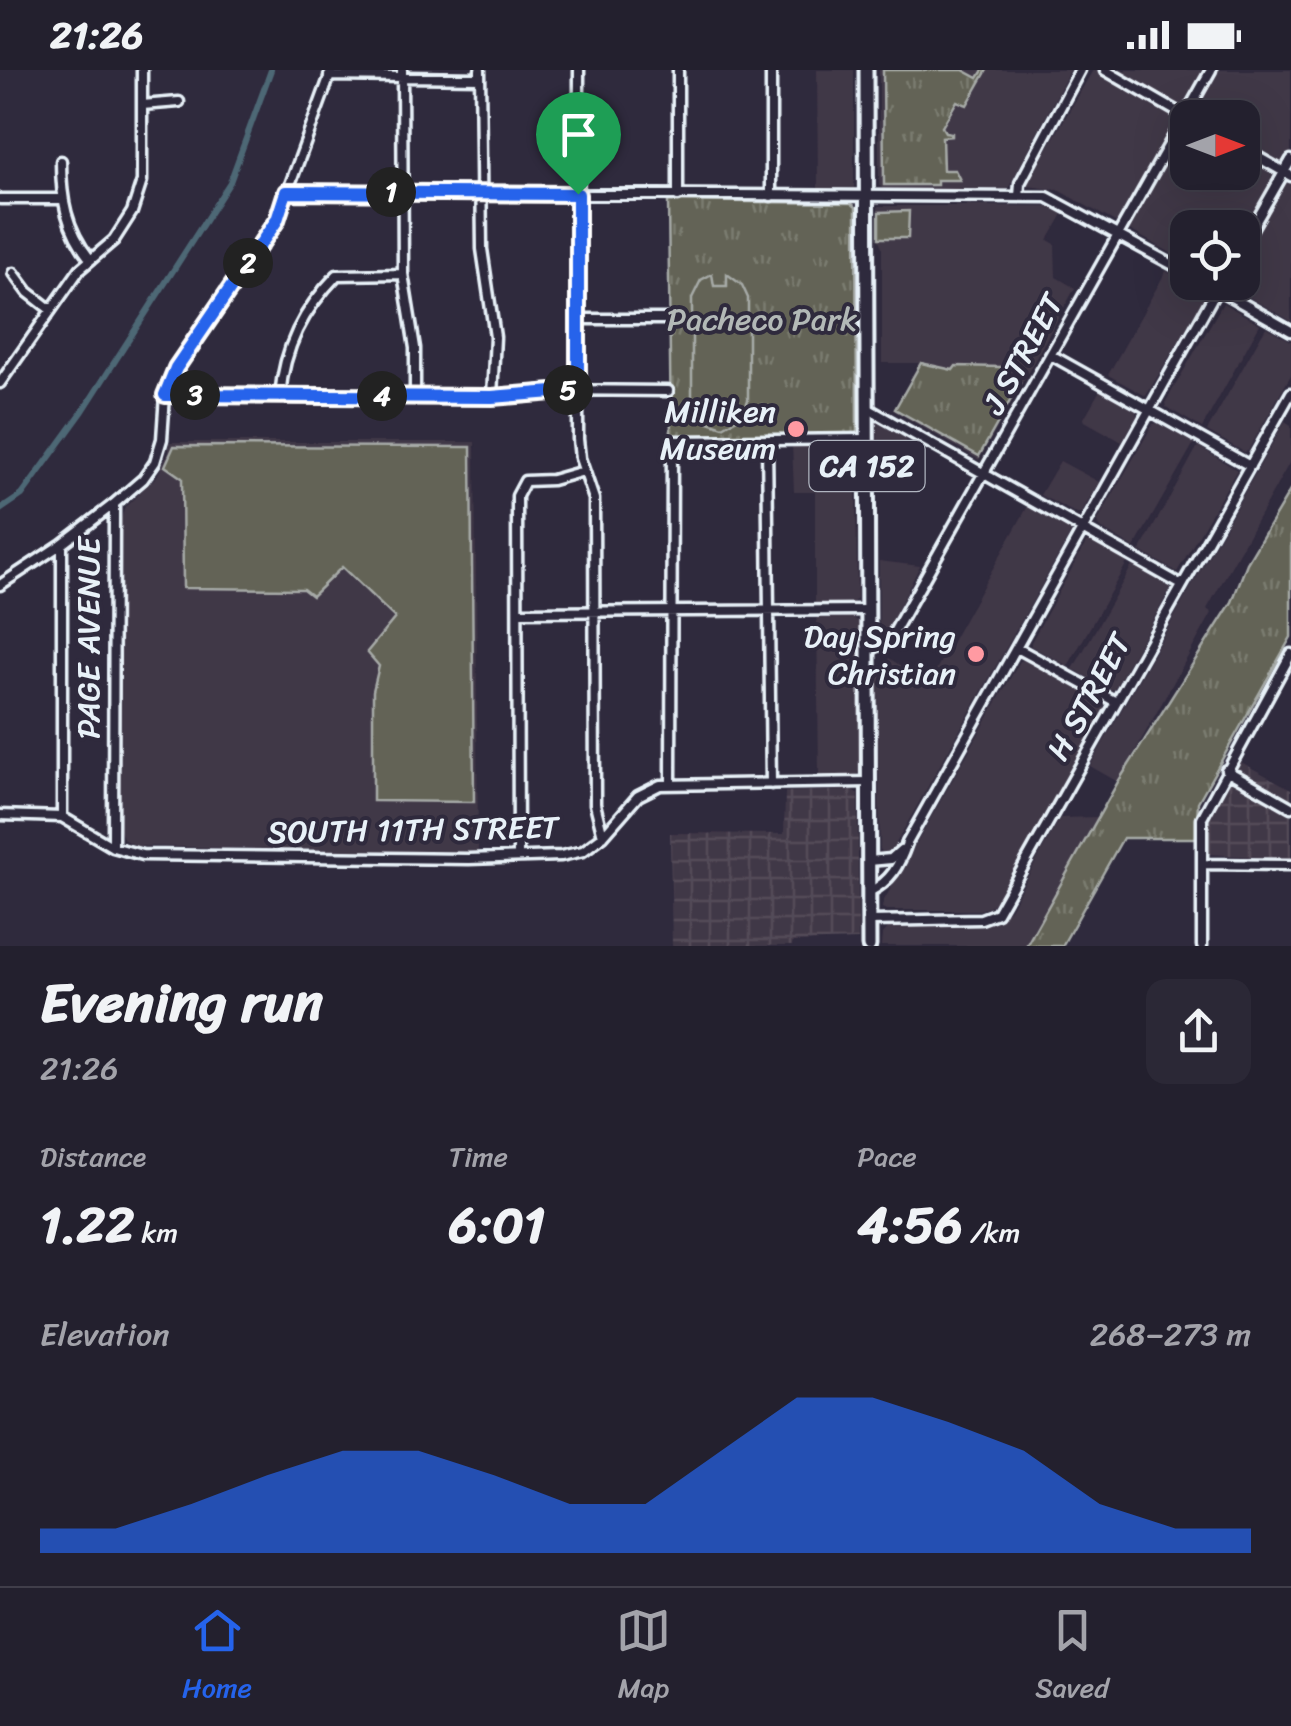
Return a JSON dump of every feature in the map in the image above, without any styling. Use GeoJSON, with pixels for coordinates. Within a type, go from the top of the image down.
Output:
{"type":"FeatureCollection","features":[{"type":"Feature","properties":{"kind":"highway","name":"CA 152"},"geometry":{"type":"LineString","coordinates":[[866,70],[868,946]]}},
{"type":"Feature","properties":{"kind":"street"},"geometry":{"type":"LineString","coordinates":[[0,383],[4,370],[90,259],[118,234],[136,203],[142,180],[142,70]]}},
{"type":"Feature","properties":{"kind":"street"},"geometry":{"type":"LineString","coordinates":[[578,70],[578,439],[594,499],[594,804],[603,836]]}},
{"type":"Feature","properties":{"kind":"street"},"geometry":{"type":"LineString","coordinates":[[678,70],[678,196]]}},
{"type":"Feature","properties":{"kind":"street"},"geometry":{"type":"LineString","coordinates":[[771,70],[771,196]]}},
{"type":"Feature","properties":{"kind":"street"},"geometry":{"type":"LineString","coordinates":[[1019,197],[1020,184],[1080,70]]}},
{"type":"Feature","properties":{"kind":"street"},"geometry":{"type":"LineString","coordinates":[[1105,70],[1170,108]]}},
{"type":"Feature","properties":{"kind":"street","name":"J STREET"},"geometry":{"type":"LineString","coordinates":[[1195,100],[1211,70]]}},
{"type":"Feature","properties":{"kind":"street"},"geometry":{"type":"LineString","coordinates":[[330,73],[480,74],[482,250],[495,337],[492,397]]}},
{"type":"Feature","properties":{"kind":"street","name":"PAGE AVENUE"},"geometry":{"type":"LineString","coordinates":[[113,847],[114,504],[143,479],[155,462],[162,440],[165,395],[176,368],[277,220],[330,73]]}},
{"type":"Feature","properties":{"kind":"street"},"geometry":{"type":"LineString","coordinates":[[402,73],[403,274],[415,348],[415,396]]}},
{"type":"Feature","properties":{"kind":"street"},"geometry":{"type":"LineString","coordinates":[[142,105],[179,102]]}},
{"type":"Feature","properties":{"kind":"street","name":"J STREET"},"geometry":{"type":"LineString","coordinates":[[868,650],[889,642],[1170,145]]}},
{"type":"Feature","properties":{"kind":"street"},"geometry":{"type":"LineString","coordinates":[[1260,158],[1288,174]]}},
{"type":"Feature","properties":{"kind":"street"},"geometry":{"type":"LineString","coordinates":[[1260,218],[1288,174],[1291,160]]}},
{"type":"Feature","properties":{"kind":"street"},"geometry":{"type":"LineString","coordinates":[[61,161],[63,200],[73,235],[90,259]]}},
{"type":"Feature","properties":{"kind":"street"},"geometry":{"type":"LineString","coordinates":[[286,192],[1052,198],[1170,263]]}},
{"type":"Feature","properties":{"kind":"street"},"geometry":{"type":"LineString","coordinates":[[0,199],[63,200]]}},
{"type":"Feature","properties":{"kind":"street"},"geometry":{"type":"LineString","coordinates":[[14,272],[28,292],[51,310]]}},
{"type":"Feature","properties":{"kind":"street"},"geometry":{"type":"LineString","coordinates":[[280,396],[282,366],[293,335],[321,292],[337,276],[403,274]]}},
{"type":"Feature","properties":{"kind":"street"},"geometry":{"type":"LineString","coordinates":[[869,892],[888,880],[900,863],[907,843],[1211,300]]}},
{"type":"Feature","properties":{"kind":"street"},"geometry":{"type":"LineString","coordinates":[[1241,300],[1291,331]]}},
{"type":"Feature","properties":{"kind":"street"},"geometry":{"type":"LineString","coordinates":[[578,319],[668,320]]}},
{"type":"Feature","properties":{"kind":"street"},"geometry":{"type":"LineString","coordinates":[[1051,355],[1250,466]]}},
{"type":"Feature","properties":{"kind":"street"},"geometry":{"type":"LineString","coordinates":[[165,395],[492,397],[578,390],[668,391]]}},
{"type":"Feature","properties":{"kind":"street","name":"H STREET"},"geometry":{"type":"LineString","coordinates":[[868,921],[981,919],[996,913],[1291,393]]}},
{"type":"Feature","properties":{"kind":"street"},"geometry":{"type":"LineString","coordinates":[[867,408],[1180,584]]}},
{"type":"Feature","properties":{"kind":"street"},"geometry":{"type":"LineString","coordinates":[[766,440],[771,784]]}},
{"type":"Feature","properties":{"kind":"street"},"geometry":{"type":"LineString","coordinates":[[671,784],[672,441],[867,440]]}},
{"type":"Feature","properties":{"kind":"street"},"geometry":{"type":"LineString","coordinates":[[518,857],[516,496],[525,481],[584,472]]}},
{"type":"Feature","properties":{"kind":"street"},"geometry":{"type":"LineString","coordinates":[[0,585],[114,504]]}},
{"type":"Feature","properties":{"kind":"street"},"geometry":{"type":"LineString","coordinates":[[62,544],[62,817]]}},
{"type":"Feature","properties":{"kind":"street"},"geometry":{"type":"LineString","coordinates":[[518,612],[868,610]]}},
{"type":"Feature","properties":{"kind":"street"},"geometry":{"type":"LineString","coordinates":[[1017,648],[1116,702]]}},
{"type":"Feature","properties":{"kind":"street"},"geometry":{"type":"LineString","coordinates":[[1202,946],[1202,818],[1291,654]]}},
{"type":"Feature","properties":{"kind":"street"},"geometry":{"type":"LineString","coordinates":[[1226,770],[1291,807]]}},
{"type":"Feature","properties":{"kind":"street","name":"SOUTH 11TH STREET"},"geometry":{"type":"LineString","coordinates":[[0,815],[62,817],[113,847],[142,855],[518,857],[572,854],[603,836],[638,796],[671,784],[869,782]]}},
{"type":"Feature","properties":{"kind":"street"},"geometry":{"type":"LineString","coordinates":[[868,861],[890,859],[907,843]]}},
{"type":"Feature","properties":{"kind":"street"},"geometry":{"type":"LineString","coordinates":[[1202,864],[1291,865]]}},
{"type":"Feature","properties":{"kind":"shaded area"},"geometry":{"type":"Polygon","coordinates":[[[817,70],[854,70],[854,188],[818,189],[817,70]]]}},
{"type":"Feature","properties":{"kind":"shaded area"},"geometry":{"type":"Polygon","coordinates":[[[879,70],[1070,70],[1008,189],[883,189],[879,185],[879,70]]]}},
{"type":"Feature","properties":{"kind":"shaded area"},"geometry":{"type":"Polygon","coordinates":[[[1093,70],[1291,70],[1291,321],[1254,300],[1260,300],[1260,210],[1170,210],[1170,253],[1058,190],[1028,186],[1093,70]]]}},
{"type":"Feature","properties":{"kind":"shaded area"},"geometry":{"type":"Polygon","coordinates":[[[878,206],[1049,206],[1063,214],[1048,240],[1055,244],[1056,277],[1075,288],[979,460],[893,410],[919,363],[882,363],[878,206]]]}},
{"type":"Feature","properties":{"kind":"shaded area"},"geometry":{"type":"Polygon","coordinates":[[[1166,271],[1170,273],[1170,300],[1203,300],[1146,396],[1108,375],[1166,271]]]}},
{"type":"Feature","properties":{"kind":"shaded area"},"geometry":{"type":"Polygon","coordinates":[[[1223,303],[1260,324],[1202,428],[1165,403],[1223,303]]]}},
{"type":"Feature","properties":{"kind":"shaded area"},"geometry":{"type":"Polygon","coordinates":[[[1266,327],[1291,341],[1291,375],[1244,452],[1207,431],[1266,327]]]}},
{"type":"Feature","properties":{"kind":"shaded area"},"geometry":{"type":"Polygon","coordinates":[[[1100,390],[1136,411],[1122,442],[1083,420],[1100,390]]]}},
{"type":"Feature","properties":{"kind":"shaded area"},"geometry":{"type":"Polygon","coordinates":[[[1285,421],[1291,425],[1291,460],[1207,609],[1212,613],[1118,782],[1090,766],[1285,421]]]}},
{"type":"Feature","properties":{"kind":"shaded area"},"geometry":{"type":"Polygon","coordinates":[[[877,422],[907,439],[892,477],[878,474],[877,422]]]}},
{"type":"Feature","properties":{"kind":"shaded area"},"geometry":{"type":"Polygon","coordinates":[[[1157,423],[1194,443],[1134,548],[1097,522],[1157,423]]]}},
{"type":"Feature","properties":{"kind":"shaded area"},"geometry":{"type":"Polygon","coordinates":[[[169,442],[475,442],[478,853],[137,846],[124,840],[118,826],[121,518],[125,507],[157,476],[169,452],[169,442]]]}},
{"type":"Feature","properties":{"kind":"shaded area"},"geometry":{"type":"Polygon","coordinates":[[[792,444],[856,445],[857,599],[849,605],[815,607],[815,492],[794,492],[792,444]]]}},
{"type":"Feature","properties":{"kind":"shaded area"},"geometry":{"type":"Polygon","coordinates":[[[1198,446],[1237,470],[1177,572],[1140,551],[1198,446]]]}},
{"type":"Feature","properties":{"kind":"shaded area"},"geometry":{"type":"Polygon","coordinates":[[[1060,461],[1099,482],[1081,514],[1040,495],[1060,461]]]}},
{"type":"Feature","properties":{"kind":"shaded area"},"geometry":{"type":"Polygon","coordinates":[[[1028,506],[1071,533],[890,854],[884,855],[880,849],[877,674],[889,658],[928,684],[1028,506]]]}},
{"type":"Feature","properties":{"kind":"shaded area"},"geometry":{"type":"Polygon","coordinates":[[[1091,541],[1128,561],[1068,666],[1031,646],[1031,642],[1086,543],[1091,541]]]}},
{"type":"Feature","properties":{"kind":"shaded area"},"geometry":{"type":"Polygon","coordinates":[[[879,561],[920,566],[887,630],[879,625],[879,561]]]}},
{"type":"Feature","properties":{"kind":"shaded area"},"geometry":{"type":"Polygon","coordinates":[[[1133,564],[1171,588],[1111,690],[1073,669],[1133,564]]]}},
{"type":"Feature","properties":{"kind":"shaded area"},"geometry":{"type":"Polygon","coordinates":[[[852,617],[859,622],[860,772],[854,776],[819,776],[817,618],[852,617]]]}},
{"type":"Feature","properties":{"kind":"shaded area"},"geometry":{"type":"Polygon","coordinates":[[[1020,661],[1103,703],[1104,711],[998,899],[980,910],[882,908],[1020,661]]]}},
{"type":"Feature","properties":{"kind":"shaded area"},"geometry":{"type":"Polygon","coordinates":[[[1239,761],[1291,789],[1291,859],[1208,854],[1208,817],[1239,761]]]}},
{"type":"Feature","properties":{"kind":"shaded area"},"geometry":{"type":"Polygon","coordinates":[[[853,790],[858,794],[858,940],[793,942],[792,946],[672,946],[670,833],[784,834],[785,792],[853,790]]]}},
{"type":"Feature","properties":{"kind":"shaded area"},"geometry":{"type":"Polygon","coordinates":[[[1099,817],[1026,946],[881,946],[882,935],[890,926],[994,922],[1010,909],[1060,818],[1099,817]]]}},
{"type":"Feature","properties":{"kind":"green space"},"geometry":{"type":"Polygon","coordinates":[[[883,70],[963,70],[978,78],[987,70],[967,105],[957,101],[942,127],[952,133],[942,137],[943,170],[955,170],[960,180],[937,180],[937,185],[884,185],[883,70]]]}},
{"type":"Feature","properties":{"kind":"green space","name":"Pacheco Park"},"geometry":{"type":"Polygon","coordinates":[[[668,201],[851,203],[856,207],[857,436],[671,437],[668,201]]]}},
{"type":"Feature","properties":{"kind":"green space"},"geometry":{"type":"Polygon","coordinates":[[[909,211],[908,238],[879,238],[879,212],[909,211]]]}},
{"type":"Feature","properties":{"kind":"green space"},"geometry":{"type":"Polygon","coordinates":[[[712,274],[714,286],[727,286],[727,274],[742,285],[748,298],[748,400],[742,416],[723,427],[700,419],[692,402],[692,298],[701,280],[712,274]]]}},
{"type":"Feature","properties":{"kind":"green space"},"geometry":{"type":"Polygon","coordinates":[[[921,363],[953,370],[956,366],[1001,367],[1020,383],[979,456],[895,409],[921,363]]]}},
{"type":"Feature","properties":{"kind":"green space"},"geometry":{"type":"Polygon","coordinates":[[[174,446],[471,447],[474,802],[373,801],[373,691],[379,666],[367,652],[395,618],[342,567],[312,596],[303,589],[183,588],[182,478],[165,466],[174,446]]]}},
{"type":"Feature","properties":{"kind":"green space"},"geometry":{"type":"Polygon","coordinates":[[[1291,489],[1291,637],[1198,802],[1196,838],[1123,838],[1062,946],[1026,946],[1118,782],[1232,602],[1247,563],[1291,489]]]}},
{"type":"Feature","properties":{"kind":"waterway"},"geometry":{"type":"LineString","coordinates":[[0,510],[22,495],[83,411],[230,182],[271,70]]}},
{"type":"Feature","properties":{"kind":"waterway"},"geometry":{"type":"LineString","coordinates":[[63,440],[66,437]]}},
{"type":"Feature","properties":{"kind":"place","name":"Milliken Museum"},"geometry":{"type":"Point","coordinates":[796,429]}},
{"type":"Feature","properties":{"kind":"place","name":"Day Spring Christian"},"geometry":{"type":"Point","coordinates":[976,654]}},
{"type":"Feature","properties":{"kind":"route"},"geometry":{"type":"LineString","coordinates":[[286,192],[578,194],[578,390],[492,397],[165,395],[176,368],[277,220],[286,192]]}}]}
